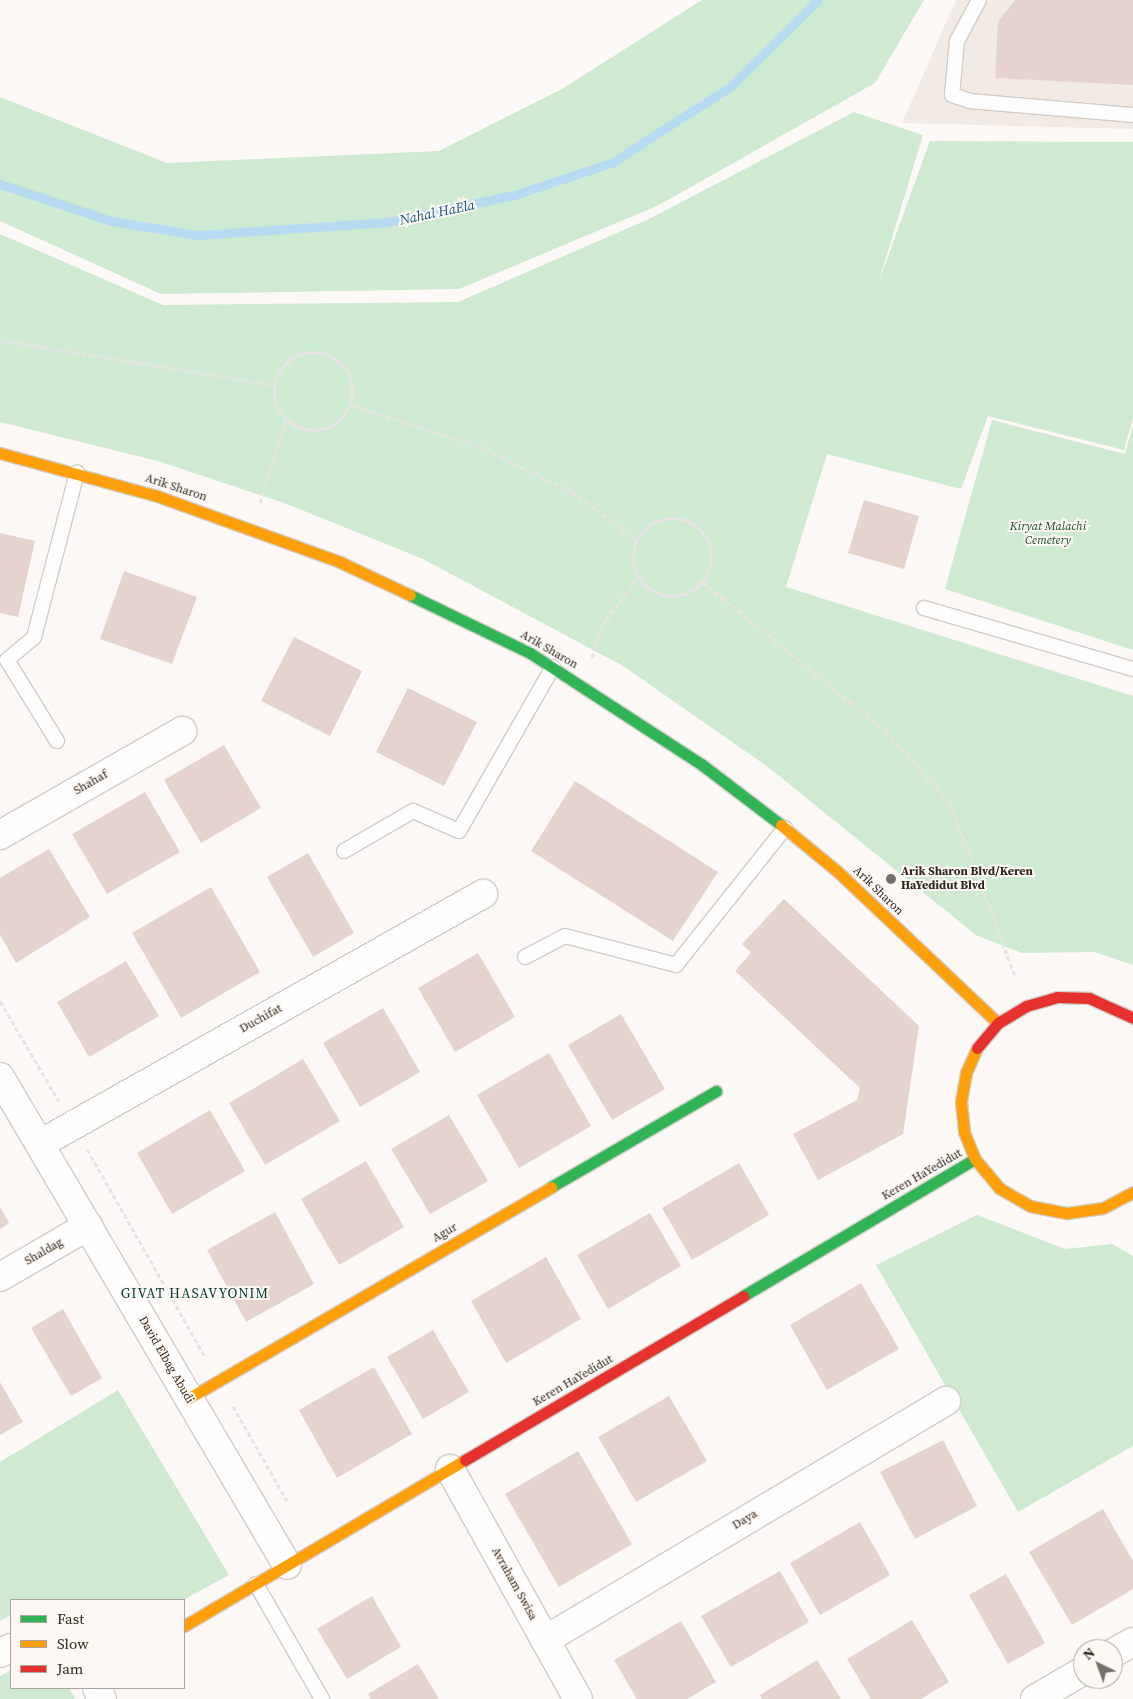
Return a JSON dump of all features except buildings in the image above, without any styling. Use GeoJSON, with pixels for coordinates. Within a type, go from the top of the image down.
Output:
{"type":"FeatureCollection","features":[{"type":"Feature","properties":{"kind":"street","name":"Arik Sharon"},"geometry":{"type":"LineString","coordinates":[[0,453],[77,472],[251,529],[340,562],[456,615],[553,667],[701,764],[785,828],[837,871],[998,1024]]}},
{"type":"Feature","properties":{"kind":"street","name":"Shahaf"},"geometry":{"type":"LineString","coordinates":[[0,835],[182,730]]}},
{"type":"Feature","properties":{"kind":"street","name":"Duchifat"},"geometry":{"type":"LineString","coordinates":[[40,1144],[483,894]]}},
{"type":"Feature","properties":{"kind":"street"},"geometry":{"type":"LineString","coordinates":[[1133,1018],[1120,1009],[1090,998],[1057,997],[1026,1006],[998,1024],[978,1046],[966,1073],[962,1093],[964,1132],[976,1159],[999,1188],[1030,1206],[1067,1213],[1103,1208],[1133,1192]]}},
{"type":"Feature","properties":{"kind":"street","name":"David Elbag Abudi"},"geometry":{"type":"LineString","coordinates":[[0,1076],[287,1565]]}},
{"type":"Feature","properties":{"kind":"street","name":"Agur"},"geometry":{"type":"LineString","coordinates":[[188,1398],[716,1091]]}},
{"type":"Feature","properties":{"kind":"street","name":"Keren HaYedidut"},"geometry":{"type":"LineString","coordinates":[[185,1625],[976,1159]]}},
{"type":"Feature","properties":{"kind":"street","name":"Shaldag"},"geometry":{"type":"LineString","coordinates":[[0,1277],[88,1226]]}},
{"type":"Feature","properties":{"kind":"street","name":"Daya"},"geometry":{"type":"LineString","coordinates":[[545,1640],[946,1401]]}},
{"type":"Feature","properties":{"kind":"street","name":"Avraham Swisa"},"geometry":{"type":"LineString","coordinates":[[450,1469],[578,1699]]}},
{"type":"Feature","properties":{"kind":"street"},"geometry":{"type":"LineString","coordinates":[[1035,1699],[1073,1677]]}},
{"type":"Feature","properties":{"kind":"lane"},"geometry":{"type":"LineString","coordinates":[[980,0],[957,41],[952,95],[970,101],[1133,114]]}},
{"type":"Feature","properties":{"kind":"lane"},"geometry":{"type":"LineString","coordinates":[[57,741],[7,660],[34,637],[77,472]]}},
{"type":"Feature","properties":{"kind":"lane"},"geometry":{"type":"LineString","coordinates":[[924,608],[1133,669]]}},
{"type":"Feature","properties":{"kind":"lane"},"geometry":{"type":"LineString","coordinates":[[344,851],[413,811],[459,831],[553,667]]}},
{"type":"Feature","properties":{"kind":"lane"},"geometry":{"type":"LineString","coordinates":[[525,957],[565,936],[676,965],[785,828]]}},
{"type":"Feature","properties":{"kind":"lane"},"geometry":{"type":"LineString","coordinates":[[256,1584],[322,1699]]}},
{"type":"Feature","properties":{"kind":"path"},"geometry":{"type":"LineString","coordinates":[[0,340],[274,385]]}},
{"type":"Feature","properties":{"kind":"path"},"geometry":{"type":"LineString","coordinates":[[309,352],[323,352],[344,367],[352,392],[350,405],[343,416],[322,430],[296,427],[286,420],[274,398],[274,385],[278,373],[291,359],[309,352]]}},
{"type":"Feature","properties":{"kind":"path"},"geometry":{"type":"LineString","coordinates":[[350,405],[480,446],[572,492],[637,539]]}},
{"type":"Feature","properties":{"kind":"path"},"geometry":{"type":"LineString","coordinates":[[251,529],[286,420]]}},
{"type":"Feature","properties":{"kind":"path"},"geometry":{"type":"LineString","coordinates":[[669,518],[694,524],[704,534],[711,552],[709,571],[703,582],[681,596],[656,594],[638,576],[633,564],[637,539],[650,525],[669,518]]}},
{"type":"Feature","properties":{"kind":"path"},"geometry":{"type":"LineString","coordinates":[[583,686],[602,626],[638,576]]}},
{"type":"Feature","properties":{"kind":"path"},"geometry":{"type":"LineString","coordinates":[[703,582],[886,732],[916,761],[949,802],[1026,1006]]}},
{"type":"Feature","properties":{"kind":"path"},"geometry":{"type":"LineString","coordinates":[[0,1001],[73,1125],[287,1501]]}},
{"type":"Feature","properties":{"kind":"shaded area"},"geometry":{"type":"Polygon","coordinates":[[[956,0],[1133,0],[1133,129],[902,123],[956,0]]]}},
{"type":"Feature","properties":{"kind":"green space"},"geometry":{"type":"Polygon","coordinates":[[[702,0],[924,0],[875,83],[657,206],[459,289],[161,294],[0,221],[0,97],[167,163],[439,151],[562,89],[702,0]]]}},
{"type":"Feature","properties":{"kind":"green space"},"geometry":{"type":"Polygon","coordinates":[[[854,112],[923,135],[878,284],[930,141],[1133,142],[1133,418],[1124,450],[988,416],[961,489],[827,454],[786,587],[1133,696],[1133,965],[1095,952],[1022,953],[976,935],[768,767],[623,666],[423,559],[287,504],[158,461],[0,422],[0,234],[163,305],[458,302],[649,219],[854,112]]]}},
{"type":"Feature","properties":{"kind":"green space","name":"Kiryat Malachi Cemetery"},"geometry":{"type":"Polygon","coordinates":[[[992,420],[1125,454],[1133,425],[1133,650],[945,589],[992,420]]]}},
{"type":"Feature","properties":{"kind":"green space"},"geometry":{"type":"Polygon","coordinates":[[[977,1215],[1065,1249],[1112,1244],[1133,1256],[1133,1446],[1018,1512],[876,1265],[977,1215]]]}},
{"type":"Feature","properties":{"kind":"green space"},"geometry":{"type":"Polygon","coordinates":[[[118,1390],[229,1575],[185,1599],[10,1599],[10,1616],[0,1621],[0,1462],[118,1390]]]}},
{"type":"Feature","properties":{"kind":"green space"},"geometry":{"type":"Polygon","coordinates":[[[10,1671],[10,1689],[70,1689],[75,1699],[0,1699],[0,1676],[10,1671]]]}},
{"type":"Feature","properties":{"kind":"waterway","name":"Nahal HaEla"},"geometry":{"type":"LineString","coordinates":[[0,184],[111,221],[197,235],[389,222],[514,195],[613,162],[731,86],[818,0]]}},
{"type":"Feature","properties":{"kind":"traffic: fast"},"geometry":{"type":"LineString","coordinates":[[410,595],[530,653],[701,764],[781,825]]}},
{"type":"Feature","properties":{"kind":"traffic: fast"},"geometry":{"type":"LineString","coordinates":[[551,1187],[716,1091]]}},
{"type":"Feature","properties":{"kind":"traffic: fast"},"geometry":{"type":"LineString","coordinates":[[743,1296],[975,1159]]}},
{"type":"Feature","properties":{"kind":"traffic: slow"},"geometry":{"type":"LineString","coordinates":[[0,453],[157,496],[340,562],[410,595]]}},
{"type":"Feature","properties":{"kind":"traffic: slow"},"geometry":{"type":"LineString","coordinates":[[781,825],[837,871],[998,1023]]}},
{"type":"Feature","properties":{"kind":"traffic: slow"},"geometry":{"type":"LineString","coordinates":[[977,1048],[966,1073],[961,1102],[964,1132],[975,1159],[999,1188],[1030,1206],[1067,1213],[1103,1208],[1133,1192]]}},
{"type":"Feature","properties":{"kind":"traffic: slow"},"geometry":{"type":"LineString","coordinates":[[189,1398],[551,1187]]}},
{"type":"Feature","properties":{"kind":"traffic: slow"},"geometry":{"type":"LineString","coordinates":[[185,1625],[465,1460]]}},
{"type":"Feature","properties":{"kind":"traffic: jam"},"geometry":{"type":"LineString","coordinates":[[977,1048],[998,1023],[1026,1006],[1057,997],[1089,998],[1133,1018]]}},
{"type":"Feature","properties":{"kind":"traffic: jam"},"geometry":{"type":"LineString","coordinates":[[465,1460],[743,1296]]}},
{"type":"Feature","properties":{"kind":"place","name":"Arik Sharon Blvd/Keren HaYedidut Blvd"},"geometry":{"type":"Point","coordinates":[891,879]}},
{"type":"Feature","properties":{"kind":"district","name":"GIVAT HASAVYONIM"},"geometry":{"type":"Point","coordinates":[195,1293]}}]}
